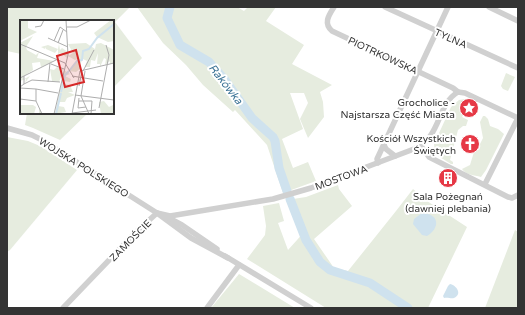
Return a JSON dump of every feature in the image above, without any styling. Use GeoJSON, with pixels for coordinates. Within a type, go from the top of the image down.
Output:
{"type":"FeatureCollection","features":[{"type":"Feature","properties":{"kind":"street","name":"PIOTRKOWSKA"},"geometry":{"type":"LineString","coordinates":[[334,7],[327,21],[328,28],[332,31],[453,88],[458,92],[465,93],[518,118]]}},
{"type":"Feature","properties":{"kind":"street","name":"TYLNA"},"geometry":{"type":"LineString","coordinates":[[385,7],[518,68]]}},
{"type":"Feature","properties":{"kind":"street"},"geometry":{"type":"LineString","coordinates":[[378,163],[377,159],[448,7]]}},
{"type":"Feature","properties":{"kind":"street"},"geometry":{"type":"LineString","coordinates":[[489,7],[518,21]]}},
{"type":"Feature","properties":{"kind":"street"},"geometry":{"type":"LineString","coordinates":[[458,92],[454,94],[447,103],[431,137],[421,146],[429,157],[485,184],[508,197],[512,198],[518,195]]}},
{"type":"Feature","properties":{"kind":"street"},"geometry":{"type":"LineString","coordinates":[[485,184],[518,118]]}},
{"type":"Feature","properties":{"kind":"street","name":"WOJSKA POLSKIEGO"},"geometry":{"type":"LineString","coordinates":[[7,128],[32,135],[42,140],[157,213]]}},
{"type":"Feature","properties":{"kind":"street"},"geometry":{"type":"LineString","coordinates":[[384,145],[386,150],[395,156]]}},
{"type":"Feature","properties":{"kind":"street","name":"MOSTOWA"},"geometry":{"type":"LineString","coordinates":[[284,196],[378,163],[421,146]]}},
{"type":"Feature","properties":{"kind":"street","name":"ZAMOŚCIE"},"geometry":{"type":"LineString","coordinates":[[65,308],[136,232],[157,213],[170,216],[185,214],[263,202],[284,196]]}},
{"type":"Feature","properties":{"kind":"street"},"geometry":{"type":"LineString","coordinates":[[157,213],[182,225],[228,258],[310,308]]}},
{"type":"Feature","properties":{"kind":"street"},"geometry":{"type":"LineString","coordinates":[[157,213],[191,238],[228,258]]}},
{"type":"Feature","properties":{"kind":"street"},"geometry":{"type":"LineString","coordinates":[[182,225],[181,219],[185,214]]}},
{"type":"Feature","properties":{"kind":"street"},"geometry":{"type":"LineString","coordinates":[[207,308],[239,265]]}},
{"type":"Feature","properties":{"kind":"shaded area"},"geometry":{"type":"Polygon","coordinates":[[[7,7],[130,7],[115,22],[142,58],[114,87],[114,20],[20,20],[20,54],[7,51],[7,7]]]}},
{"type":"Feature","properties":{"kind":"shaded area"},"geometry":{"type":"Polygon","coordinates":[[[137,7],[237,7],[244,11],[248,7],[276,7],[266,21],[304,45],[292,64],[332,85],[320,92],[323,102],[324,117],[308,138],[300,119],[308,103],[304,93],[290,93],[303,129],[282,139],[293,168],[308,162],[316,181],[283,193],[267,145],[235,110],[233,112],[203,85],[186,65],[163,43],[137,7]]]}},
{"type":"Feature","properties":{"kind":"shaded area"},"geometry":{"type":"Polygon","coordinates":[[[506,73],[515,77],[508,91],[503,89],[501,86],[506,73]]]}},
{"type":"Feature","properties":{"kind":"shaded area"},"geometry":{"type":"Polygon","coordinates":[[[465,99],[470,101],[462,117],[468,120],[466,126],[463,126],[458,130],[450,160],[453,164],[451,164],[435,154],[434,144],[451,107],[459,100],[465,99]]]}},
{"type":"Feature","properties":{"kind":"shaded area"},"geometry":{"type":"Polygon","coordinates":[[[27,114],[87,114],[60,140],[25,125],[27,114]]]}},
{"type":"Feature","properties":{"kind":"shaded area"},"geometry":{"type":"Polygon","coordinates":[[[483,116],[488,119],[490,126],[498,129],[504,134],[481,177],[468,174],[462,169],[470,165],[474,152],[480,148],[483,138],[480,122],[483,116]]]}},
{"type":"Feature","properties":{"kind":"shaded area"},"geometry":{"type":"Polygon","coordinates":[[[7,137],[28,141],[40,146],[77,170],[7,252],[7,137]]]}},
{"type":"Feature","properties":{"kind":"shaded area"},"geometry":{"type":"Polygon","coordinates":[[[338,185],[339,189],[352,206],[314,239],[334,268],[348,271],[413,189],[427,201],[467,227],[428,308],[326,308],[247,259],[265,235],[266,226],[263,206],[279,203],[284,221],[278,223],[288,250],[306,230],[293,199],[306,197],[338,185]]]}},
{"type":"Feature","properties":{"kind":"shaded area"},"geometry":{"type":"Polygon","coordinates":[[[515,230],[518,232],[518,308],[485,308],[515,230]]]}},
{"type":"Feature","properties":{"kind":"shaded area"},"geometry":{"type":"Polygon","coordinates":[[[239,274],[295,308],[211,308],[239,274]]]}},
{"type":"Feature","properties":{"kind":"water"},"geometry":{"type":"Polygon","coordinates":[[[422,213],[432,216],[436,222],[434,229],[427,236],[422,235],[413,224],[414,219],[422,213]]]}},
{"type":"Feature","properties":{"kind":"water"},"geometry":{"type":"Polygon","coordinates":[[[450,284],[458,290],[458,294],[454,298],[444,298],[443,296],[450,284]]]}},
{"type":"Feature","properties":{"kind":"waterway","name":"Rakówka"},"geometry":{"type":"LineString","coordinates":[[170,7],[167,18],[180,45],[209,62],[225,80],[252,118],[273,137],[275,141],[279,168],[287,191]]}},
{"type":"Feature","properties":{"kind":"waterway","name":"Rakówka"},"geometry":{"type":"LineString","coordinates":[[290,199],[306,240],[320,262],[330,270],[370,283],[408,308]]}},
{"type":"Feature","properties":{"kind":"place","name":"Grocholice - Najstarsza Część Miasta"},"geometry":{"type":"Point","coordinates":[469,108]}},
{"type":"Feature","properties":{"kind":"place","name":"Kościół Wszystkich Świętych"},"geometry":{"type":"Point","coordinates":[470,144]}},
{"type":"Feature","properties":{"kind":"place","name":"Sala Pożegnań (dawniej plebania)"},"geometry":{"type":"Point","coordinates":[448,178]}}]}
